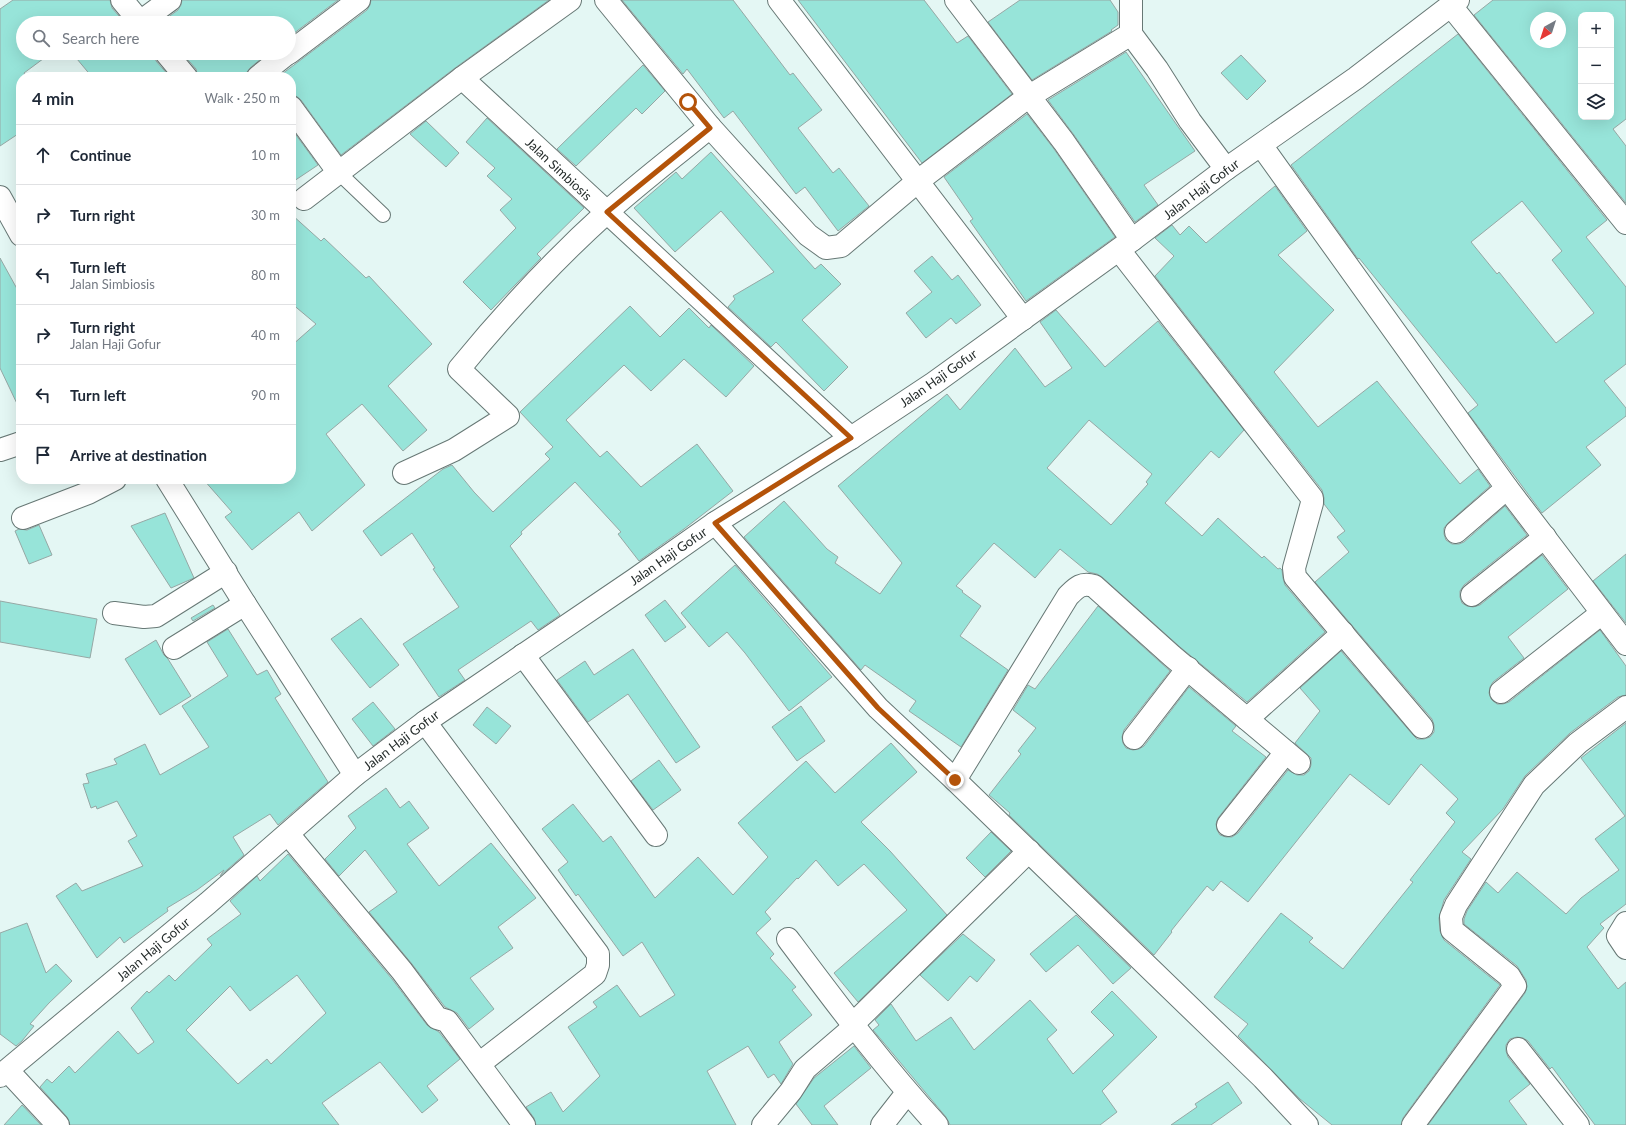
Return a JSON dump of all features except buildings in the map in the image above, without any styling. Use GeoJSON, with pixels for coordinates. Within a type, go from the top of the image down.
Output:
{"type":"FeatureCollection","features":[{"type":"Feature","properties":{"kind":"street"},"geometry":{"type":"LineString","coordinates":[[122,0],[135,16]]}},
{"type":"Feature","properties":{"kind":"street"},"geometry":{"type":"LineString","coordinates":[[148,16],[170,0]]}},
{"type":"Feature","properties":{"kind":"street"},"geometry":{"type":"LineString","coordinates":[[296,48],[359,0]]}},
{"type":"Feature","properties":{"kind":"street"},"geometry":{"type":"LineString","coordinates":[[304,199],[462,78],[570,0]]}},
{"type":"Feature","properties":{"kind":"street"},"geometry":{"type":"LineString","coordinates":[[606,0],[710,128],[808,235],[826,248],[842,246],[918,181],[1028,96],[1131,34]]}},
{"type":"Feature","properties":{"kind":"street"},"geometry":{"type":"LineString","coordinates":[[779,0],[1023,319]]}},
{"type":"Feature","properties":{"kind":"street"},"geometry":{"type":"LineString","coordinates":[[956,0],[1064,142],[1126,245],[1312,498],[1312,503],[1294,568],[1295,577],[1422,727]]}},
{"type":"Feature","properties":{"kind":"street"},"geometry":{"type":"LineString","coordinates":[[1131,0],[1131,34],[1157,69],[1190,122],[1226,169]]}},
{"type":"Feature","properties":{"kind":"street"},"geometry":{"type":"LineString","coordinates":[[1455,3],[1626,223]]}},
{"type":"Feature","properties":{"kind":"street","name":"Jalan Haji Gofur"},"geometry":{"type":"LineString","coordinates":[[4,1074],[288,834],[355,775],[425,722],[715,523],[851,438],[934,383],[1126,245],[1226,169],[1356,78],[1455,3]]}},
{"type":"Feature","properties":{"kind":"street"},"geometry":{"type":"LineString","coordinates":[[172,60],[182,72]]}},
{"type":"Feature","properties":{"kind":"street"},"geometry":{"type":"LineString","coordinates":[[267,72],[281,60]]}},
{"type":"Feature","properties":{"kind":"street","name":"Jalan Simbiosis"},"geometry":{"type":"LineString","coordinates":[[462,78],[851,438]]}},
{"type":"Feature","properties":{"kind":"street"},"geometry":{"type":"LineString","coordinates":[[296,115],[339,173]]}},
{"type":"Feature","properties":{"kind":"street"},"geometry":{"type":"LineString","coordinates":[[404,473],[454,450],[508,416],[458,369],[541,276],[607,212],[710,128]]}},
{"type":"Feature","properties":{"kind":"street"},"geometry":{"type":"LineString","coordinates":[[1261,145],[1507,488],[1626,644]]}},
{"type":"Feature","properties":{"kind":"street"},"geometry":{"type":"LineString","coordinates":[[0,197],[16,226]]}},
{"type":"Feature","properties":{"kind":"street"},"geometry":{"type":"LineString","coordinates":[[0,450],[16,445]]}},
{"type":"Feature","properties":{"kind":"street"},"geometry":{"type":"LineString","coordinates":[[23,518],[88,493],[105,484]]}},
{"type":"Feature","properties":{"kind":"street"},"geometry":{"type":"LineString","coordinates":[[170,484],[355,775]]}},
{"type":"Feature","properties":{"kind":"street"},"geometry":{"type":"LineString","coordinates":[[1456,532],[1507,488]]}},
{"type":"Feature","properties":{"kind":"street"},"geometry":{"type":"LineString","coordinates":[[715,523],[878,708],[955,780],[1257,1073],[1297,1122]]}},
{"type":"Feature","properties":{"kind":"street"},"geometry":{"type":"LineString","coordinates":[[1472,595],[1545,538]]}},
{"type":"Feature","properties":{"kind":"street"},"geometry":{"type":"LineString","coordinates":[[114,612],[144,617],[156,616],[226,572]]}},
{"type":"Feature","properties":{"kind":"street"},"geometry":{"type":"LineString","coordinates":[[955,780],[1068,596],[1080,585],[1088,584],[1094,586],[1292,757],[1228,825]]}},
{"type":"Feature","properties":{"kind":"street"},"geometry":{"type":"LineString","coordinates":[[174,648],[245,604]]}},
{"type":"Feature","properties":{"kind":"street"},"geometry":{"type":"LineString","coordinates":[[1501,692],[1602,613]]}},
{"type":"Feature","properties":{"kind":"street"},"geometry":{"type":"LineString","coordinates":[[1247,718],[1342,633]]}},
{"type":"Feature","properties":{"kind":"street"},"geometry":{"type":"LineString","coordinates":[[524,655],[656,835]]}},
{"type":"Feature","properties":{"kind":"street"},"geometry":{"type":"LineString","coordinates":[[1134,738],[1188,668]]}},
{"type":"Feature","properties":{"kind":"street"},"geometry":{"type":"LineString","coordinates":[[1413,1125],[1515,986],[1510,976],[1452,930],[1451,917],[1456,905],[1534,785],[1578,743],[1626,708]]}},
{"type":"Feature","properties":{"kind":"street"},"geometry":{"type":"LineString","coordinates":[[425,722],[598,954],[598,966],[595,974],[479,1064]]}},
{"type":"Feature","properties":{"kind":"street"},"geometry":{"type":"LineString","coordinates":[[288,834],[402,971],[437,1018],[447,1021],[524,1125]]}},
{"type":"Feature","properties":{"kind":"street"},"geometry":{"type":"LineString","coordinates":[[763,1125],[791,1091],[804,1069],[853,1026],[1028,851]]}},
{"type":"Feature","properties":{"kind":"street"},"geometry":{"type":"LineString","coordinates":[[1626,923],[1618,936],[1626,948]]}},
{"type":"Feature","properties":{"kind":"street"},"geometry":{"type":"LineString","coordinates":[[788,939],[853,1026],[908,1093],[937,1125]]}},
{"type":"Feature","properties":{"kind":"street"},"geometry":{"type":"LineString","coordinates":[[1518,1049],[1578,1125]]}},
{"type":"Feature","properties":{"kind":"street"},"geometry":{"type":"LineString","coordinates":[[4,1074],[58,1125]]}},
{"type":"Feature","properties":{"kind":"street"},"geometry":{"type":"LineString","coordinates":[[882,1125],[908,1093]]}},
{"type":"Feature","properties":{"kind":"lane"},"geometry":{"type":"LineString","coordinates":[[339,173],[383,215]]}},
{"type":"Feature","properties":{"kind":"route"},"geometry":{"type":"LineString","coordinates":[[688,102],[710,128],[607,212],[851,438],[715,523],[878,708],[955,780]]}}]}
